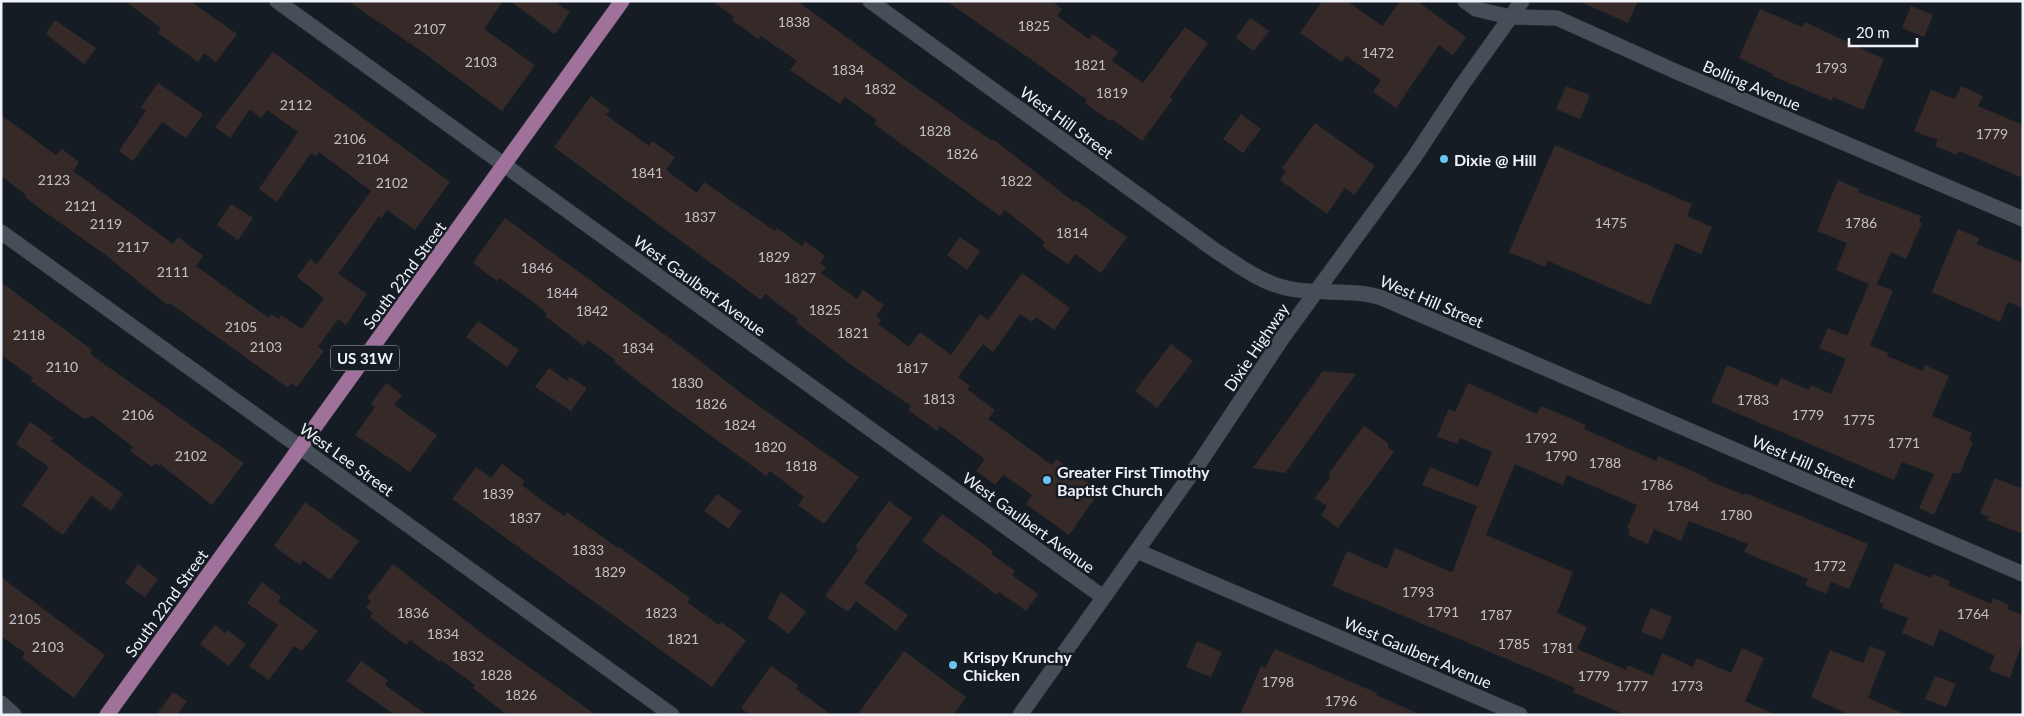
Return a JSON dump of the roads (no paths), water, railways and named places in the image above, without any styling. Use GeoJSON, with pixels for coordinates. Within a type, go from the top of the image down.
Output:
{"type":"FeatureCollection","features":[{"type":"Feature","properties":{"kind":"main road","name":"South 22nd Street"},"geometry":{"type":"LineString","coordinates":[[107,715],[622,1]]}},
{"type":"Feature","properties":{"kind":"street","name":"West Gaulbert Avenue"},"geometry":{"type":"LineString","coordinates":[[277,1],[1103,597]]}},
{"type":"Feature","properties":{"kind":"street","name":"West Hill Street"},"geometry":{"type":"LineString","coordinates":[[870,1],[1216,251],[1276,286],[1316,292],[1365,293],[1382,298],[2023,574]]}},
{"type":"Feature","properties":{"kind":"street","name":"Bolling Avenue"},"geometry":{"type":"LineString","coordinates":[[1465,1],[1476,9],[1510,17],[1557,18],[1677,72],[2023,219]]}},
{"type":"Feature","properties":{"kind":"street","name":"Dixie Highway"},"geometry":{"type":"LineString","coordinates":[[1020,715],[1202,459],[1283,337],[1413,159],[1522,1]]}},
{"type":"Feature","properties":{"kind":"street","name":"West Lee Street"},"geometry":{"type":"LineString","coordinates":[[1,232],[672,715]]}},
{"type":"Feature","properties":{"kind":"street","name":"West Gaulbert Avenue"},"geometry":{"type":"LineString","coordinates":[[1136,551],[1520,715]]}},
{"type":"Feature","properties":{"kind":"street"},"geometry":{"type":"LineString","coordinates":[[1,703],[14,715]]}},
{"type":"Feature","properties":{"kind":"place","name":"Dixie @ Hill"},"geometry":{"type":"Point","coordinates":[1444,159]}},
{"type":"Feature","properties":{"kind":"place","name":"Greater First Timothy Baptist Church"},"geometry":{"type":"Point","coordinates":[1047,480]}},
{"type":"Feature","properties":{"kind":"place","name":"Krispy Krunchy Chicken"},"geometry":{"type":"Point","coordinates":[953,665]}}]}
